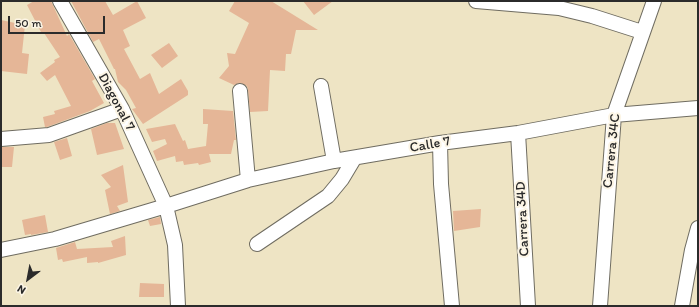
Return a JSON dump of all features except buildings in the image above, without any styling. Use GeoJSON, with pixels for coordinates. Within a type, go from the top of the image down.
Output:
{"type":"FeatureCollection","features":[{"type":"Feature","properties":{"kind":"street","name":"Diagonal 7"},"geometry":{"type":"LineString","coordinates":[[60,1],[122,109],[166,206],[175,245],[178,306]]}},
{"type":"Feature","properties":{"kind":"street"},"geometry":{"type":"LineString","coordinates":[[476,1],[560,5],[642,32]]}},
{"type":"Feature","properties":{"kind":"street","name":"Carrera 34C"},"geometry":{"type":"LineString","coordinates":[[600,306],[614,115],[654,1]]}},
{"type":"Feature","properties":{"kind":"street"},"geometry":{"type":"LineString","coordinates":[[320,86],[334,162]]}},
{"type":"Feature","properties":{"kind":"street"},"geometry":{"type":"LineString","coordinates":[[240,91],[248,180]]}},
{"type":"Feature","properties":{"kind":"street","name":"Calle 7"},"geometry":{"type":"LineString","coordinates":[[1,250],[55,239],[248,180],[334,162],[440,143],[518,133],[614,115],[698,108]]}},
{"type":"Feature","properties":{"kind":"street"},"geometry":{"type":"LineString","coordinates":[[1,139],[49,135],[122,109]]}},
{"type":"Feature","properties":{"kind":"street","name":"Carrera 34D"},"geometry":{"type":"LineString","coordinates":[[518,133],[528,306]]}},
{"type":"Feature","properties":{"kind":"street"},"geometry":{"type":"LineString","coordinates":[[440,143],[441,184],[452,306]]}},
{"type":"Feature","properties":{"kind":"street"},"geometry":{"type":"LineString","coordinates":[[256,244],[328,196],[342,179],[354,159]]}},
{"type":"Feature","properties":{"kind":"street"},"geometry":{"type":"LineString","coordinates":[[682,306],[692,250],[698,228]]}}]}
